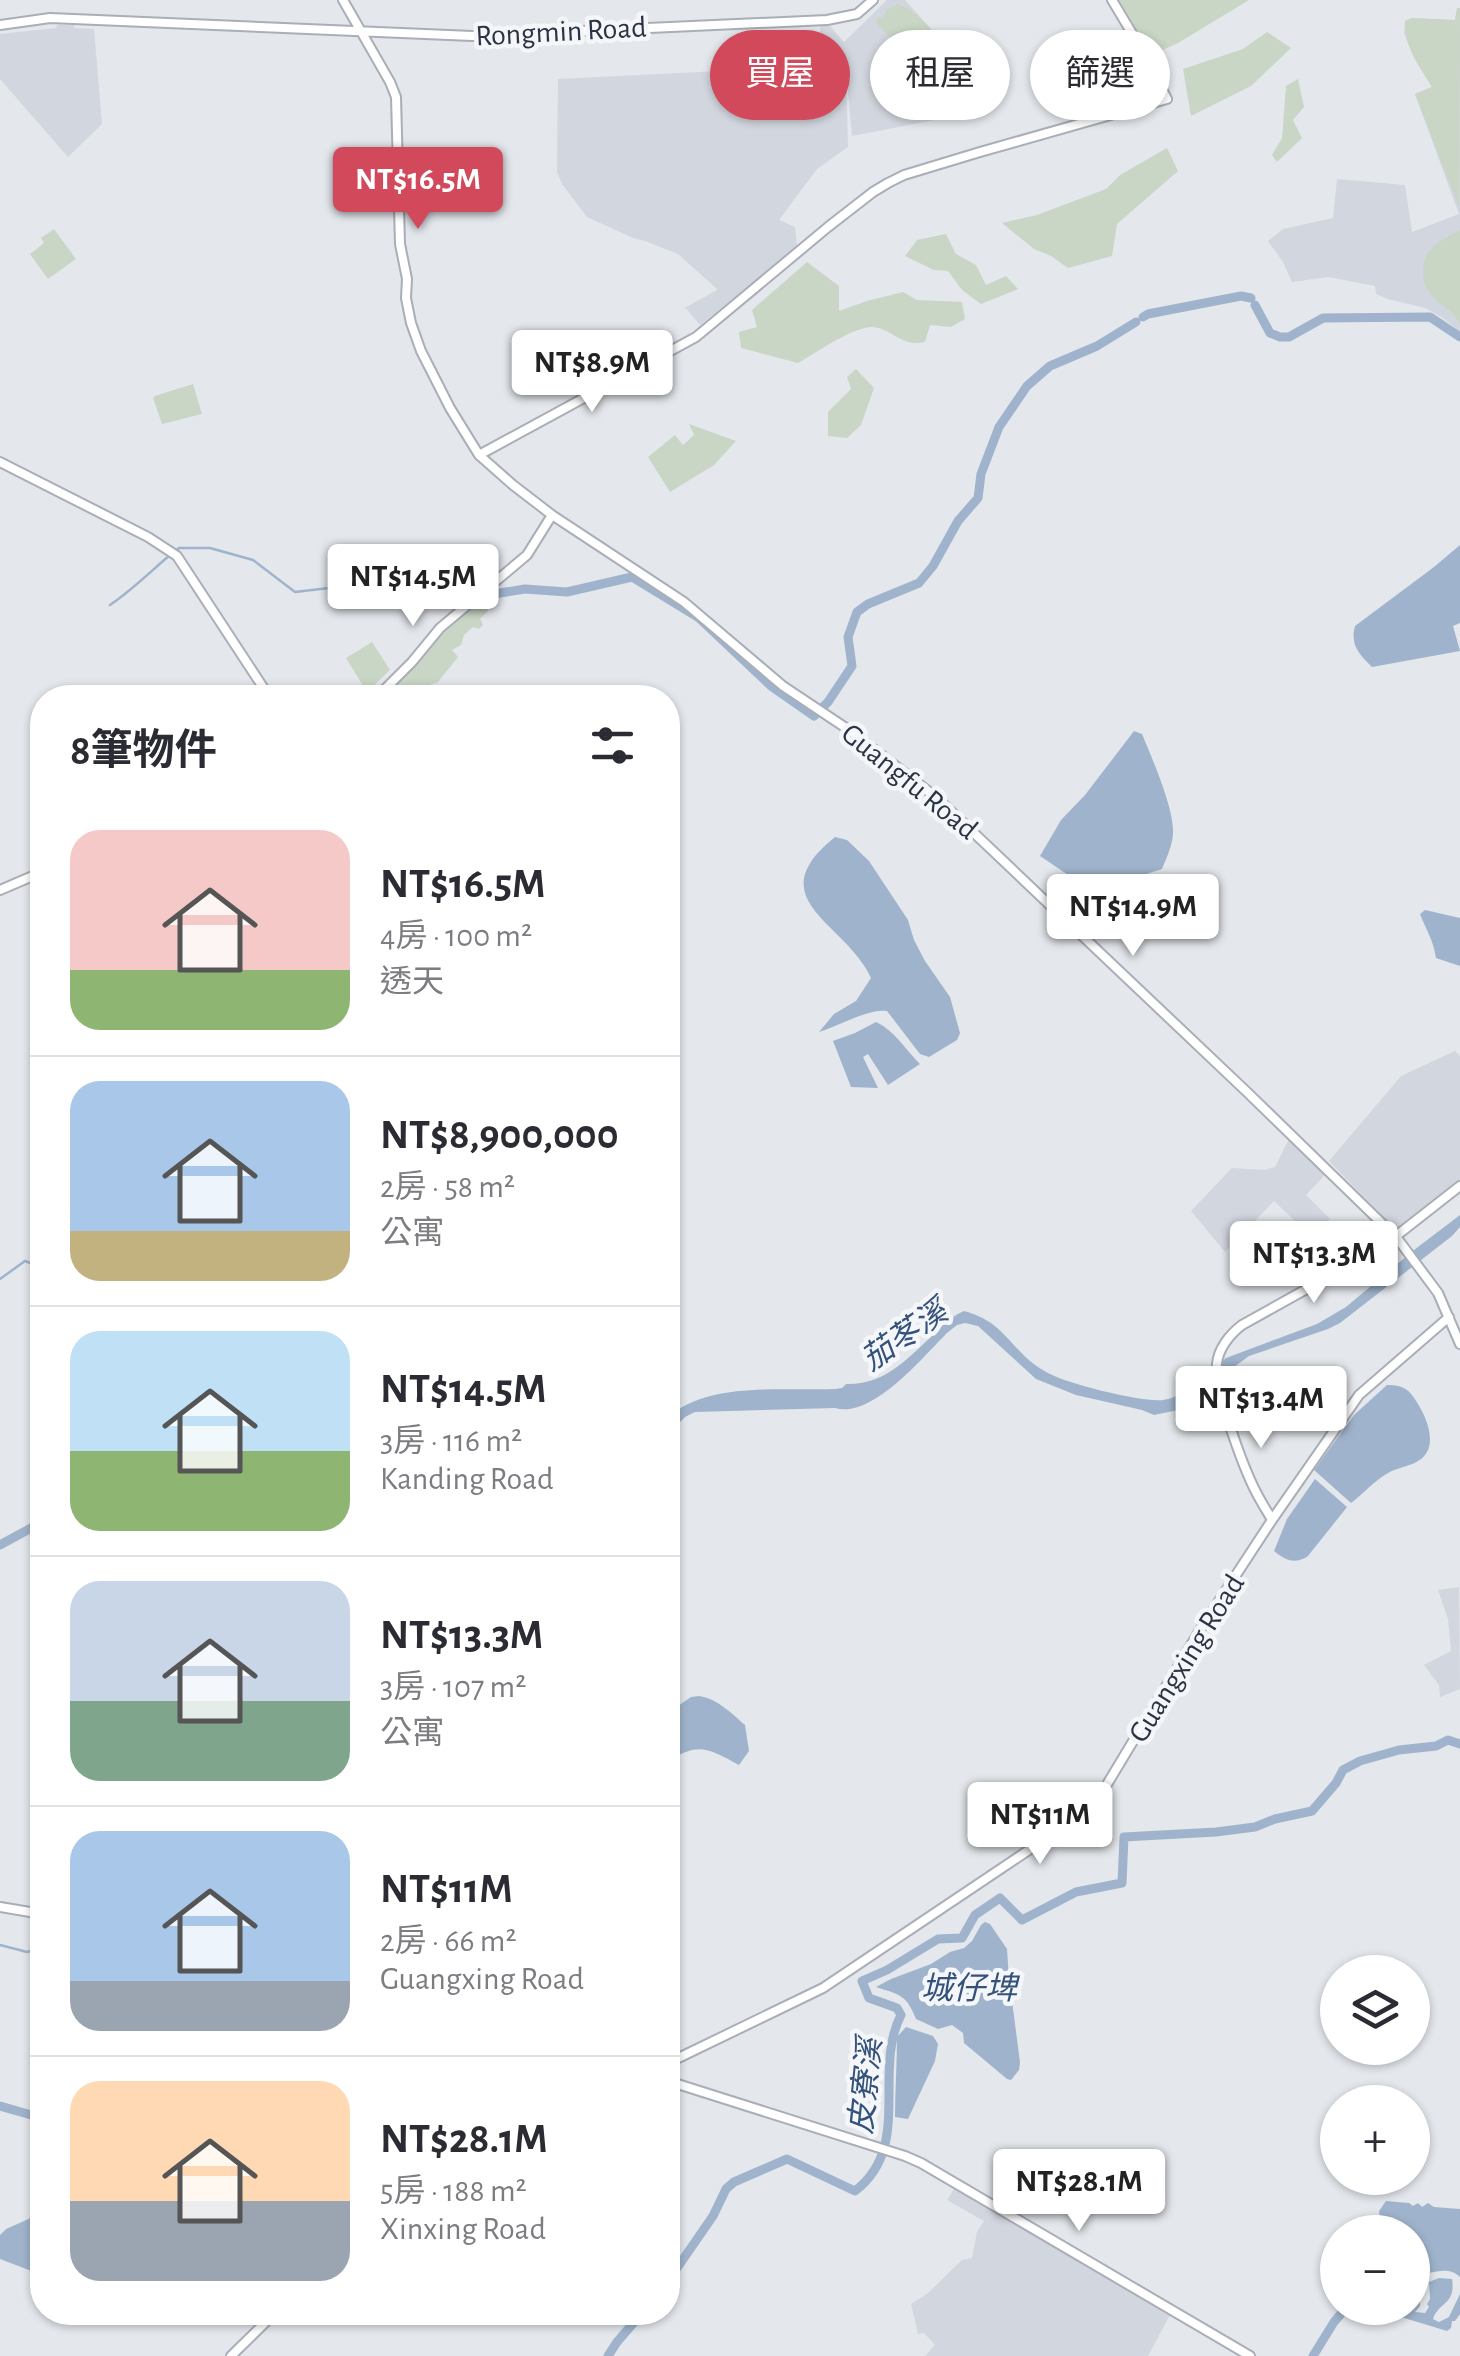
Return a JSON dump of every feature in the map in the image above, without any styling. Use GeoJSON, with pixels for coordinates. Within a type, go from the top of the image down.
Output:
{"type":"FeatureCollection","features":[{"type":"Feature","properties":{"kind":"street","name":"Guangfu Road"},"geometry":{"type":"LineString","coordinates":[[343,0],[396,97],[400,244],[411,322],[450,408],[480,455],[552,515],[684,602],[783,686],[938,798],[1397,1238],[1442,1300],[1448,1317]]}},
{"type":"Feature","properties":{"kind":"street","name":"Rongmin Road"},"geometry":{"type":"LineString","coordinates":[[0,25],[54,18],[472,36],[827,20],[858,14],[873,0]]}},
{"type":"Feature","properties":{"kind":"street"},"geometry":{"type":"LineString","coordinates":[[480,455],[696,338],[828,227],[888,183],[957,159],[1167,99],[1112,0]]}},
{"type":"Feature","properties":{"kind":"street"},"geometry":{"type":"LineString","coordinates":[[0,462],[177,556],[261,685]]}},
{"type":"Feature","properties":{"kind":"street"},"geometry":{"type":"LineString","coordinates":[[389,685],[440,628],[527,555],[552,515]]}},
{"type":"Feature","properties":{"kind":"street"},"geometry":{"type":"LineString","coordinates":[[0,890],[30,877]]}},
{"type":"Feature","properties":{"kind":"street"},"geometry":{"type":"LineString","coordinates":[[1272,1520],[1255,1491],[1220,1395],[1216,1369],[1219,1354],[1236,1330],[1397,1238],[1460,1186]]}},
{"type":"Feature","properties":{"kind":"street"},"geometry":{"type":"LineString","coordinates":[[1448,1317],[1460,1344]]}},
{"type":"Feature","properties":{"kind":"street","name":"Guangxing Road"},"geometry":{"type":"LineString","coordinates":[[680,2057],[823,1988],[1090,1809],[1200,1630],[1359,1395],[1448,1317]]}},
{"type":"Feature","properties":{"kind":"street"},"geometry":{"type":"LineString","coordinates":[[0,1907],[30,1912]]}},
{"type":"Feature","properties":{"kind":"street"},"geometry":{"type":"LineString","coordinates":[[680,2085],[921,2163],[1250,2356]]}},
{"type":"Feature","properties":{"kind":"street"},"geometry":{"type":"LineString","coordinates":[[231,2356],[263,2325]]}},
{"type":"Feature","properties":{"kind":"shaded area"},"geometry":{"type":"Polygon","coordinates":[[[887,0],[905,0],[932,30],[870,30],[870,120],[934,120],[852,136],[850,36],[887,0]]]}},
{"type":"Feature","properties":{"kind":"shaded area"},"geometry":{"type":"Polygon","coordinates":[[[1460,8],[1460,332],[1425,308],[1376,294],[1375,286],[1328,277],[1292,282],[1268,241],[1283,229],[1333,218],[1337,179],[1405,185],[1412,232],[1459,214],[1415,94],[1432,87],[1404,33],[1405,21],[1455,20],[1460,8]]]}},
{"type":"Feature","properties":{"kind":"shaded area"},"geometry":{"type":"Polygon","coordinates":[[[57,25],[94,29],[102,124],[68,157],[0,79],[0,34],[57,25]]]}},
{"type":"Feature","properties":{"kind":"shaded area"},"geometry":{"type":"Polygon","coordinates":[[[710,71],[710,120],[847,120],[848,147],[817,169],[779,220],[795,227],[797,247],[700,325],[686,308],[681,310],[716,288],[678,254],[587,217],[562,184],[557,172],[558,79],[710,71]]]}},
{"type":"Feature","properties":{"kind":"shaded area"},"geometry":{"type":"Polygon","coordinates":[[[1455,1051],[1460,1056],[1460,1179],[1394,1228],[1329,1161],[1401,1076],[1455,1051]]]}},
{"type":"Feature","properties":{"kind":"shaded area"},"geometry":{"type":"Polygon","coordinates":[[[1289,1139],[1326,1174],[1306,1195],[1330,1219],[1312,1237],[1274,1201],[1225,1252],[1191,1211],[1232,1168],[1275,1167],[1289,1139]]]}},
{"type":"Feature","properties":{"kind":"shaded area"},"geometry":{"type":"Polygon","coordinates":[[[1459,1587],[1460,1689],[1440,1697],[1439,1685],[1424,1665],[1451,1651],[1448,1619],[1438,1590],[1459,1587]]]}},
{"type":"Feature","properties":{"kind":"shaded area"},"geometry":{"type":"Polygon","coordinates":[[[954,2189],[1170,2315],[1148,2356],[925,2356],[935,2345],[924,2333],[918,2334],[911,2304],[962,2260],[972,2258],[977,2232],[984,2221],[947,2200],[954,2189]]]}},
{"type":"Feature","properties":{"kind":"green space"},"geometry":{"type":"Polygon","coordinates":[[[1119,0],[1249,0],[1170,47],[1170,30],[1137,30],[1119,0]]]}},
{"type":"Feature","properties":{"kind":"green space"},"geometry":{"type":"Polygon","coordinates":[[[897,4],[905,7],[931,30],[883,30],[875,21],[882,19],[897,4]]]}},
{"type":"Feature","properties":{"kind":"green space"},"geometry":{"type":"Polygon","coordinates":[[[1457,8],[1459,207],[1415,94],[1432,87],[1417,63],[1405,30],[1405,21],[1412,18],[1455,20],[1457,8]]]}},
{"type":"Feature","properties":{"kind":"green space"},"geometry":{"type":"Polygon","coordinates":[[[1267,32],[1291,48],[1251,86],[1191,116],[1183,69],[1243,49],[1267,32]]]}},
{"type":"Feature","properties":{"kind":"green space"},"geometry":{"type":"Polygon","coordinates":[[[1298,79],[1304,107],[1293,120],[1302,138],[1277,162],[1272,155],[1282,138],[1286,86],[1298,79]]]}},
{"type":"Feature","properties":{"kind":"green space"},"geometry":{"type":"Polygon","coordinates":[[[1167,148],[1178,171],[1117,224],[1112,256],[1068,268],[1034,249],[1002,223],[1037,215],[1106,189],[1120,175],[1167,148]]]}},
{"type":"Feature","properties":{"kind":"green space"},"geometry":{"type":"Polygon","coordinates":[[[54,229],[76,259],[48,279],[30,254],[44,243],[41,238],[54,229]]]}},
{"type":"Feature","properties":{"kind":"green space"},"geometry":{"type":"Polygon","coordinates":[[[1460,230],[1460,323],[1429,293],[1423,273],[1425,259],[1433,247],[1460,230]]]}},
{"type":"Feature","properties":{"kind":"green space"},"geometry":{"type":"Polygon","coordinates":[[[946,234],[956,254],[976,265],[986,285],[1006,276],[1018,289],[981,304],[962,290],[948,271],[934,270],[905,256],[917,240],[946,234]]]}},
{"type":"Feature","properties":{"kind":"green space"},"geometry":{"type":"Polygon","coordinates":[[[807,262],[839,286],[839,311],[903,292],[917,300],[962,302],[965,319],[951,327],[930,325],[925,342],[917,343],[879,328],[864,328],[798,363],[741,348],[739,332],[757,327],[752,310],[807,262]]]}},
{"type":"Feature","properties":{"kind":"green space"},"geometry":{"type":"Polygon","coordinates":[[[856,369],[874,388],[861,425],[847,438],[828,436],[828,412],[851,389],[847,377],[856,369]]]}},
{"type":"Feature","properties":{"kind":"green space"},"geometry":{"type":"Polygon","coordinates":[[[193,384],[202,414],[162,424],[153,398],[193,384]]]}},
{"type":"Feature","properties":{"kind":"green space"},"geometry":{"type":"Polygon","coordinates":[[[689,424],[736,441],[714,465],[670,492],[648,457],[675,435],[683,445],[694,435],[689,424]]]}},
{"type":"Feature","properties":{"kind":"green space"},"geometry":{"type":"Polygon","coordinates":[[[488,597],[488,611],[480,619],[483,625],[479,629],[473,627],[464,635],[461,645],[452,650],[458,657],[438,682],[394,685],[446,631],[488,597]]]}},
{"type":"Feature","properties":{"kind":"green space"},"geometry":{"type":"Polygon","coordinates":[[[372,642],[390,670],[374,685],[363,685],[346,658],[372,642]]]}},
{"type":"Feature","properties":{"kind":"water"},"geometry":{"type":"Polygon","coordinates":[[[1460,545],[1460,623],[1453,626],[1460,651],[1372,667],[1357,649],[1355,626],[1460,545]]]}},
{"type":"Feature","properties":{"kind":"water"},"geometry":{"type":"Polygon","coordinates":[[[1134,731],[1142,734],[1161,781],[1172,819],[1172,839],[1162,869],[1124,881],[1107,901],[1040,856],[1061,820],[1134,731]]]}},
{"type":"Feature","properties":{"kind":"water"},"geometry":{"type":"Polygon","coordinates":[[[835,837],[847,840],[869,861],[908,920],[925,961],[950,997],[960,1033],[957,1040],[929,1057],[920,1054],[887,1011],[863,1015],[819,1032],[834,1014],[856,1001],[871,978],[806,895],[804,878],[813,859],[835,837]]]}},
{"type":"Feature","properties":{"kind":"water"},"geometry":{"type":"Polygon","coordinates":[[[1425,910],[1460,918],[1460,966],[1436,958],[1420,914],[1425,910]]]}},
{"type":"Feature","properties":{"kind":"water"},"geometry":{"type":"Polygon","coordinates":[[[876,1022],[894,1035],[920,1064],[888,1085],[868,1054],[863,1057],[878,1088],[851,1087],[833,1041],[876,1022]]]}},
{"type":"Feature","properties":{"kind":"water"},"geometry":{"type":"Polygon","coordinates":[[[1460,1215],[1460,1227],[1452,1236],[1340,1323],[1249,1356],[1193,1407],[1154,1415],[1076,1395],[1036,1379],[978,1326],[965,1323],[947,1333],[896,1384],[865,1404],[849,1409],[695,1412],[680,1422],[680,1409],[684,1406],[724,1393],[835,1389],[874,1380],[897,1367],[964,1311],[994,1325],[1030,1361],[1050,1374],[1124,1396],[1167,1399],[1192,1388],[1192,1382],[1226,1358],[1317,1324],[1346,1307],[1460,1215]]]}},
{"type":"Feature","properties":{"kind":"water"},"geometry":{"type":"Polygon","coordinates":[[[1387,1385],[1402,1387],[1415,1399],[1428,1426],[1428,1449],[1418,1461],[1383,1476],[1351,1503],[1314,1470],[1354,1415],[1387,1385]]]}},
{"type":"Feature","properties":{"kind":"water"},"geometry":{"type":"Polygon","coordinates":[[[1315,1479],[1347,1507],[1308,1556],[1294,1561],[1286,1559],[1274,1551],[1287,1519],[1315,1479]]]}},
{"type":"Feature","properties":{"kind":"water"},"geometry":{"type":"Polygon","coordinates":[[[691,1697],[718,1703],[745,1725],[749,1751],[739,1765],[704,1750],[680,1754],[680,1705],[691,1697]]]}},
{"type":"Feature","properties":{"kind":"water","name":"城仔埤"},"geometry":{"type":"Polygon","coordinates":[[[985,1922],[1007,1949],[1020,2062],[1011,2080],[964,2043],[963,2033],[952,2025],[938,2029],[916,2019],[901,1997],[876,1987],[964,1948],[985,1922]]]}},
{"type":"Feature","properties":{"kind":"water","name":"城仔埤"},"geometry":{"type":"Polygon","coordinates":[[[906,2027],[933,2036],[938,2044],[935,2061],[908,2119],[895,2117],[897,2037],[906,2027]]]}},
{"type":"Feature","properties":{"kind":"water"},"geometry":{"type":"Polygon","coordinates":[[[1386,2201],[1460,2209],[1460,2277],[1449,2271],[1430,2273],[1430,2215],[1380,2215],[1386,2201]]]}},
{"type":"Feature","properties":{"kind":"water"},"geometry":{"type":"Polygon","coordinates":[[[30,2218],[30,2270],[0,2259],[0,2235],[30,2218]]]}},
{"type":"Feature","properties":{"kind":"water"},"geometry":{"type":"Polygon","coordinates":[[[1439,2278],[1452,2279],[1452,2294],[1433,2319],[1439,2322],[1449,2317],[1460,2294],[1460,2314],[1447,2331],[1427,2325],[1430,2282],[1439,2278]]]}},
{"type":"Feature","properties":{"kind":"waterway"},"geometry":{"type":"LineString","coordinates":[[1143,317],[1241,296],[1251,298]]}},
{"type":"Feature","properties":{"kind":"waterway"},"geometry":{"type":"LineString","coordinates":[[1255,305],[1270,333],[1280,337],[1289,337],[1323,318],[1430,317],[1460,337]]}},
{"type":"Feature","properties":{"kind":"waterway"},"geometry":{"type":"LineString","coordinates":[[494,594],[525,589],[567,592],[632,577],[699,618],[771,686],[814,716],[852,666],[848,637],[857,612],[919,583],[933,566],[958,521],[978,498],[981,474],[999,427],[1027,386],[1050,366],[1097,346],[1136,322]]}},
{"type":"Feature","properties":{"kind":"waterway"},"geometry":{"type":"LineString","coordinates":[[177,550],[210,548],[253,560],[295,592],[428,582],[479,592]]}},
{"type":"Feature","properties":{"kind":"waterway"},"geometry":{"type":"LineString","coordinates":[[110,605],[170,555]]}},
{"type":"Feature","properties":{"kind":"waterway"},"geometry":{"type":"LineString","coordinates":[[0,1279],[25,1261],[30,1263]]}},
{"type":"Feature","properties":{"kind":"waterway"},"geometry":{"type":"LineString","coordinates":[[0,1545],[30,1529]]}},
{"type":"Feature","properties":{"kind":"waterway","name":"皮寮溪"},"geometry":{"type":"LineString","coordinates":[[680,2264],[734,2182],[787,2159],[855,2191],[872,2173],[883,2153],[890,2060],[901,2015],[897,2008],[869,1998],[862,1981],[938,1939],[962,1938],[975,1915],[1000,1898],[1022,1920],[1076,1892],[1122,1883],[1124,1837],[1255,1827],[1312,1811],[1343,1770],[1360,1761],[1399,1750],[1436,1746],[1448,1740],[1460,1744]]}},
{"type":"Feature","properties":{"kind":"waterway"},"geometry":{"type":"LineString","coordinates":[[0,1945],[30,1951]]}},
{"type":"Feature","properties":{"kind":"waterway"},"geometry":{"type":"LineString","coordinates":[[0,2106],[30,2115]]}},
{"type":"Feature","properties":{"kind":"waterway","name":"皮寮溪"},"geometry":{"type":"LineString","coordinates":[[608,2356],[632,2325]]}},
{"type":"Feature","properties":{"kind":"waterway"},"geometry":{"type":"LineString","coordinates":[[1313,2356],[1332,2325]]}},
{"type":"Feature","properties":{"kind":"water label","name":"茄苳溪"},"geometry":{"type":"Point","coordinates":[904,1335]}}]}
